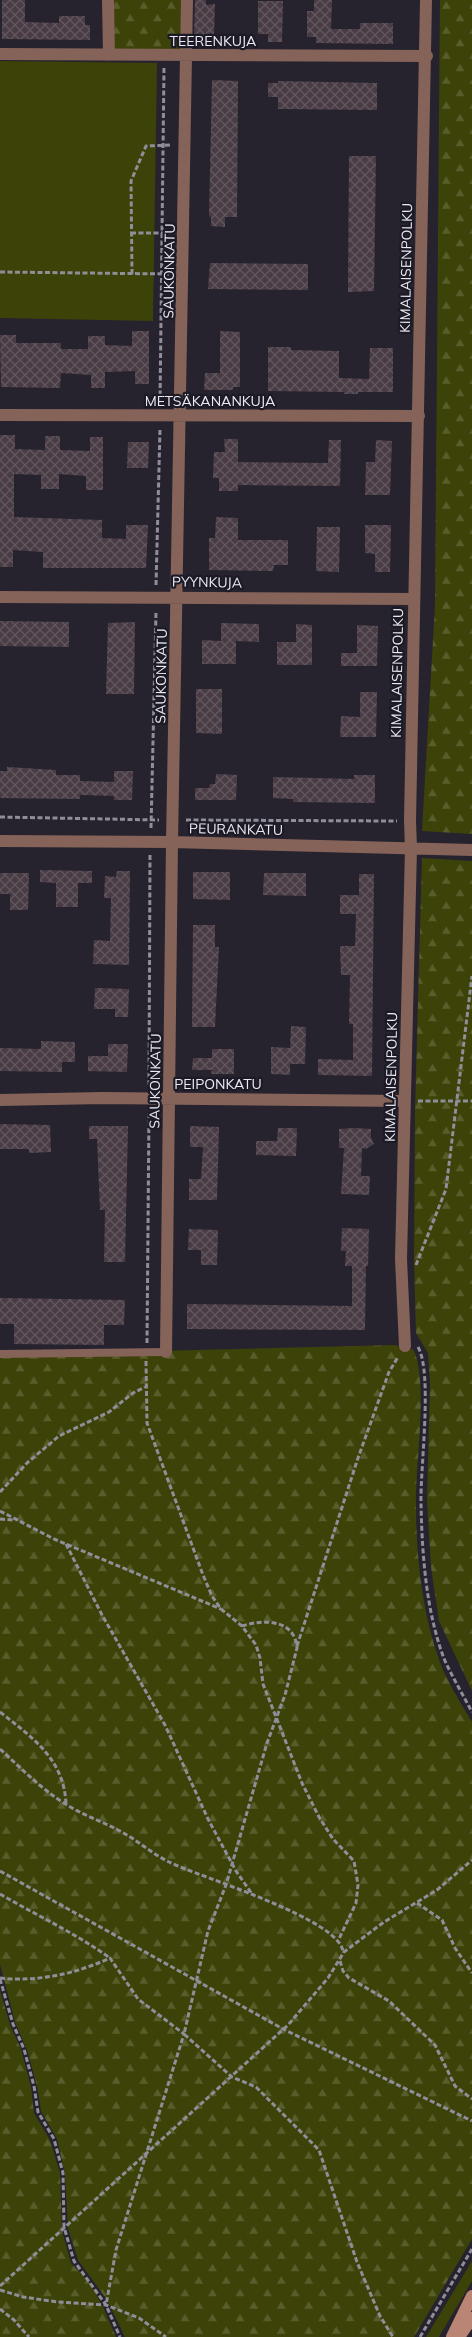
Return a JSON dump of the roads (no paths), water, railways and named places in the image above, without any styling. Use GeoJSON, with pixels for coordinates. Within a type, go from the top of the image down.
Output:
{"type":"FeatureCollection","features":[{"type":"Feature","properties":{"kind":"main road"},"geometry":{"type":"LineString","coordinates":[[452,2337],[472,2296]]}},
{"type":"Feature","properties":{"kind":"main road"},"geometry":{"type":"LineString","coordinates":[[459,2337],[472,2318]]}},
{"type":"Feature","properties":{"kind":"street"},"geometry":{"type":"LineString","coordinates":[[108,0],[109,55]]}},
{"type":"Feature","properties":{"kind":"street","name":"SAUKONKATU"},"geometry":{"type":"LineString","coordinates":[[166,1352],[172,842],[185,233],[187,0]]}},
{"type":"Feature","properties":{"kind":"street","name":"KIMALAISENPOLKU"},"geometry":{"type":"LineString","coordinates":[[405,1346],[401,1259],[412,848],[410,821],[427,56],[426,0]]}},
{"type":"Feature","properties":{"kind":"street","name":"TEERENKUJA"},"geometry":{"type":"LineString","coordinates":[[0,54],[427,56]]}},
{"type":"Feature","properties":{"kind":"street","name":"METSÄKANANKUJA"},"geometry":{"type":"LineString","coordinates":[[0,415],[419,416]]}},
{"type":"Feature","properties":{"kind":"street","name":"PYYNKUJA"},"geometry":{"type":"LineString","coordinates":[[0,597],[156,596],[414,599]]}},
{"type":"Feature","properties":{"kind":"street","name":"PEURANKATU"},"geometry":{"type":"LineString","coordinates":[[0,841],[172,842],[472,850]]}},
{"type":"Feature","properties":{"kind":"street","name":"PEIPONKATU"},"geometry":{"type":"LineString","coordinates":[[0,1100],[149,1098],[405,1101]]}},
{"type":"Feature","properties":{"kind":"lane"},"geometry":{"type":"LineString","coordinates":[[0,1354],[166,1352]]}}]}
